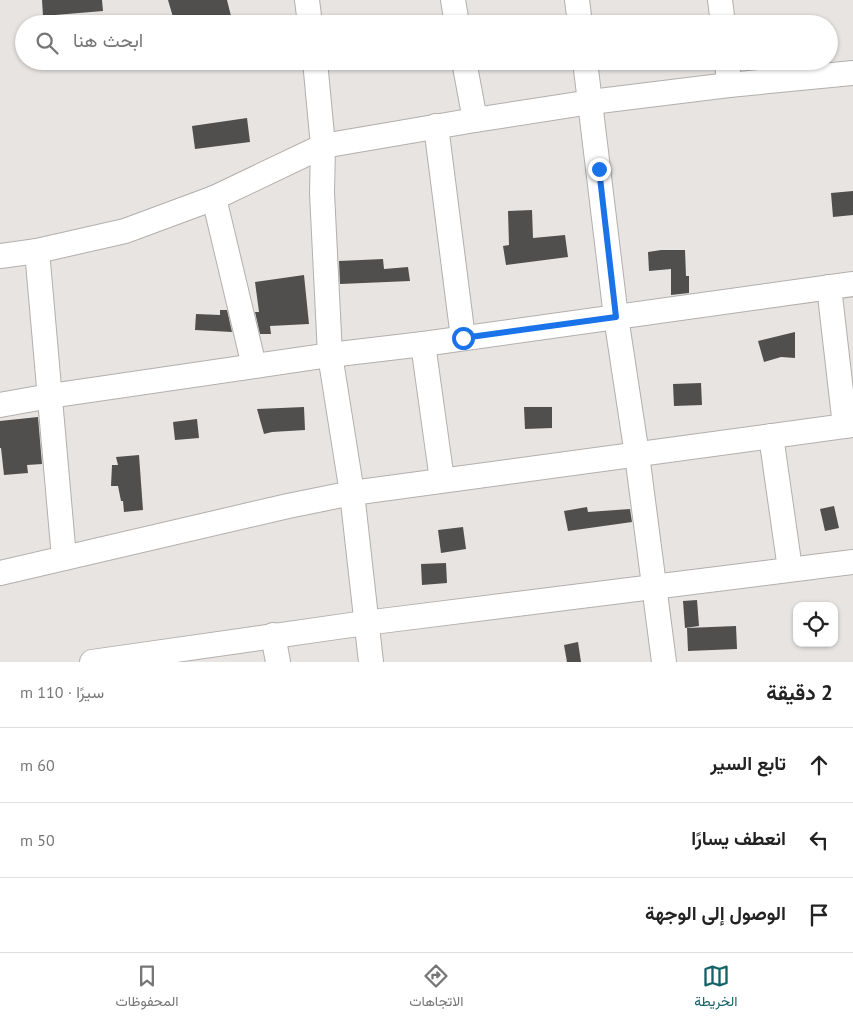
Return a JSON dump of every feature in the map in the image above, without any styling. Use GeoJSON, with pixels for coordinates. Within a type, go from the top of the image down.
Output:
{"type":"FeatureCollection","features":[{"type":"Feature","properties":{"kind":"street"},"geometry":{"type":"LineString","coordinates":[[307,0],[309,15]]}},
{"type":"Feature","properties":{"kind":"street"},"geometry":{"type":"LineString","coordinates":[[453,0],[456,15]]}},
{"type":"Feature","properties":{"kind":"street"},"geometry":{"type":"LineString","coordinates":[[577,0],[579,15]]}},
{"type":"Feature","properties":{"kind":"street"},"geometry":{"type":"LineString","coordinates":[[720,0],[722,15]]}},
{"type":"Feature","properties":{"kind":"street"},"geometry":{"type":"LineString","coordinates":[[316,70],[323,146],[322,194],[330,356],[352,493],[371,662]]}},
{"type":"Feature","properties":{"kind":"street"},"geometry":{"type":"LineString","coordinates":[[466,70],[475,120]]}},
{"type":"Feature","properties":{"kind":"street"},"geometry":{"type":"LineString","coordinates":[[586,70],[616,317],[637,455],[664,662]]}},
{"type":"Feature","properties":{"kind":"street"},"geometry":{"type":"LineString","coordinates":[[728,70],[729,85]]}},
{"type":"Feature","properties":{"kind":"street"},"geometry":{"type":"LineString","coordinates":[[0,256],[37,251],[125,231],[214,198],[323,146],[591,102],[729,85],[853,73]]}},
{"type":"Feature","properties":{"kind":"street"},"geometry":{"type":"LineString","coordinates":[[436,126],[463,338]]}},
{"type":"Feature","properties":{"kind":"street"},"geometry":{"type":"LineString","coordinates":[[214,198],[254,366]]}},
{"type":"Feature","properties":{"kind":"street"},"geometry":{"type":"LineString","coordinates":[[37,251],[64,558]]}},
{"type":"Feature","properties":{"kind":"street"},"geometry":{"type":"LineString","coordinates":[[0,405],[254,366],[853,284]]}},
{"type":"Feature","properties":{"kind":"street"},"geometry":{"type":"LineString","coordinates":[[0,573],[288,506],[352,493],[849,426],[829,287]]}},
{"type":"Feature","properties":{"kind":"street"},"geometry":{"type":"LineString","coordinates":[[423,344],[442,480]]}},
{"type":"Feature","properties":{"kind":"street"},"geometry":{"type":"LineString","coordinates":[[771,436],[790,569]]}},
{"type":"Feature","properties":{"kind":"street"},"geometry":{"type":"LineString","coordinates":[[93,662],[366,623],[853,562]]}},
{"type":"Feature","properties":{"kind":"street"},"geometry":{"type":"LineString","coordinates":[[273,636],[278,662]]}},
{"type":"Feature","properties":{"kind":"building"},"geometry":{"type":"Polygon","coordinates":[[[42,0],[102,0],[103,11],[43,15],[42,0]]]}},
{"type":"Feature","properties":{"kind":"building"},"geometry":{"type":"Polygon","coordinates":[[[168,0],[227,0],[231,15],[172,15],[168,0]]]}},
{"type":"Feature","properties":{"kind":"building"},"geometry":{"type":"Polygon","coordinates":[[[247,118],[250,142],[195,149],[192,126],[247,118]]]}},
{"type":"Feature","properties":{"kind":"building"},"geometry":{"type":"Polygon","coordinates":[[[853,191],[853,215],[833,217],[831,193],[853,191]]]}},
{"type":"Feature","properties":{"kind":"building"},"geometry":{"type":"Polygon","coordinates":[[[532,210],[533,238],[565,235],[568,257],[506,265],[503,246],[509,245],[508,211],[532,210]]]}},
{"type":"Feature","properties":{"kind":"building"},"geometry":{"type":"Polygon","coordinates":[[[685,250],[686,276],[689,276],[689,293],[671,295],[671,269],[649,271],[648,252],[685,250]]]}},
{"type":"Feature","properties":{"kind":"building"},"geometry":{"type":"Polygon","coordinates":[[[383,259],[384,269],[408,267],[410,281],[340,284],[339,261],[383,259]]]}},
{"type":"Feature","properties":{"kind":"building"},"geometry":{"type":"Polygon","coordinates":[[[304,275],[309,324],[270,326],[271,334],[260,334],[255,312],[259,312],[255,282],[304,275]]]}},
{"type":"Feature","properties":{"kind":"building"},"geometry":{"type":"Polygon","coordinates":[[[220,310],[227,310],[232,332],[195,330],[196,314],[220,315],[220,310]]]}},
{"type":"Feature","properties":{"kind":"building"},"geometry":{"type":"Polygon","coordinates":[[[795,332],[795,358],[781,357],[764,362],[758,341],[795,332]]]}},
{"type":"Feature","properties":{"kind":"building"},"geometry":{"type":"Polygon","coordinates":[[[701,383],[702,405],[674,406],[673,384],[701,383]]]}},
{"type":"Feature","properties":{"kind":"building"},"geometry":{"type":"Polygon","coordinates":[[[304,407],[305,430],[264,434],[257,409],[304,407]]]}},
{"type":"Feature","properties":{"kind":"building"},"geometry":{"type":"Polygon","coordinates":[[[524,407],[552,407],[552,428],[525,429],[524,407]]]}},
{"type":"Feature","properties":{"kind":"building"},"geometry":{"type":"Polygon","coordinates":[[[38,417],[42,464],[27,465],[28,473],[4,475],[0,448],[0,421],[38,417]]]}},
{"type":"Feature","properties":{"kind":"building"},"geometry":{"type":"Polygon","coordinates":[[[197,419],[199,438],[175,440],[173,422],[197,419]]]}},
{"type":"Feature","properties":{"kind":"building"},"geometry":{"type":"Polygon","coordinates":[[[139,455],[143,510],[124,512],[118,486],[111,486],[112,465],[118,465],[116,457],[139,455]]]}},
{"type":"Feature","properties":{"kind":"building"},"geometry":{"type":"Polygon","coordinates":[[[834,506],[839,528],[825,531],[820,509],[834,506]]]}},
{"type":"Feature","properties":{"kind":"building"},"geometry":{"type":"Polygon","coordinates":[[[587,507],[588,512],[630,509],[632,522],[568,531],[564,511],[587,507]]]}},
{"type":"Feature","properties":{"kind":"building"},"geometry":{"type":"Polygon","coordinates":[[[463,527],[466,549],[441,553],[438,530],[463,527]]]}},
{"type":"Feature","properties":{"kind":"building"},"geometry":{"type":"Polygon","coordinates":[[[446,563],[447,583],[422,585],[421,564],[446,563]]]}},
{"type":"Feature","properties":{"kind":"building"},"geometry":{"type":"Polygon","coordinates":[[[697,600],[699,626],[685,628],[683,601],[697,600]]]}},
{"type":"Feature","properties":{"kind":"building"},"geometry":{"type":"Polygon","coordinates":[[[736,626],[737,649],[688,651],[687,628],[736,626]]]}},
{"type":"Feature","properties":{"kind":"building"},"geometry":{"type":"Polygon","coordinates":[[[578,642],[581,662],[567,662],[564,645],[578,642]]]}},
{"type":"Feature","properties":{"kind":"route"},"geometry":{"type":"LineString","coordinates":[[463,338],[616,317],[599,169]]}}]}
